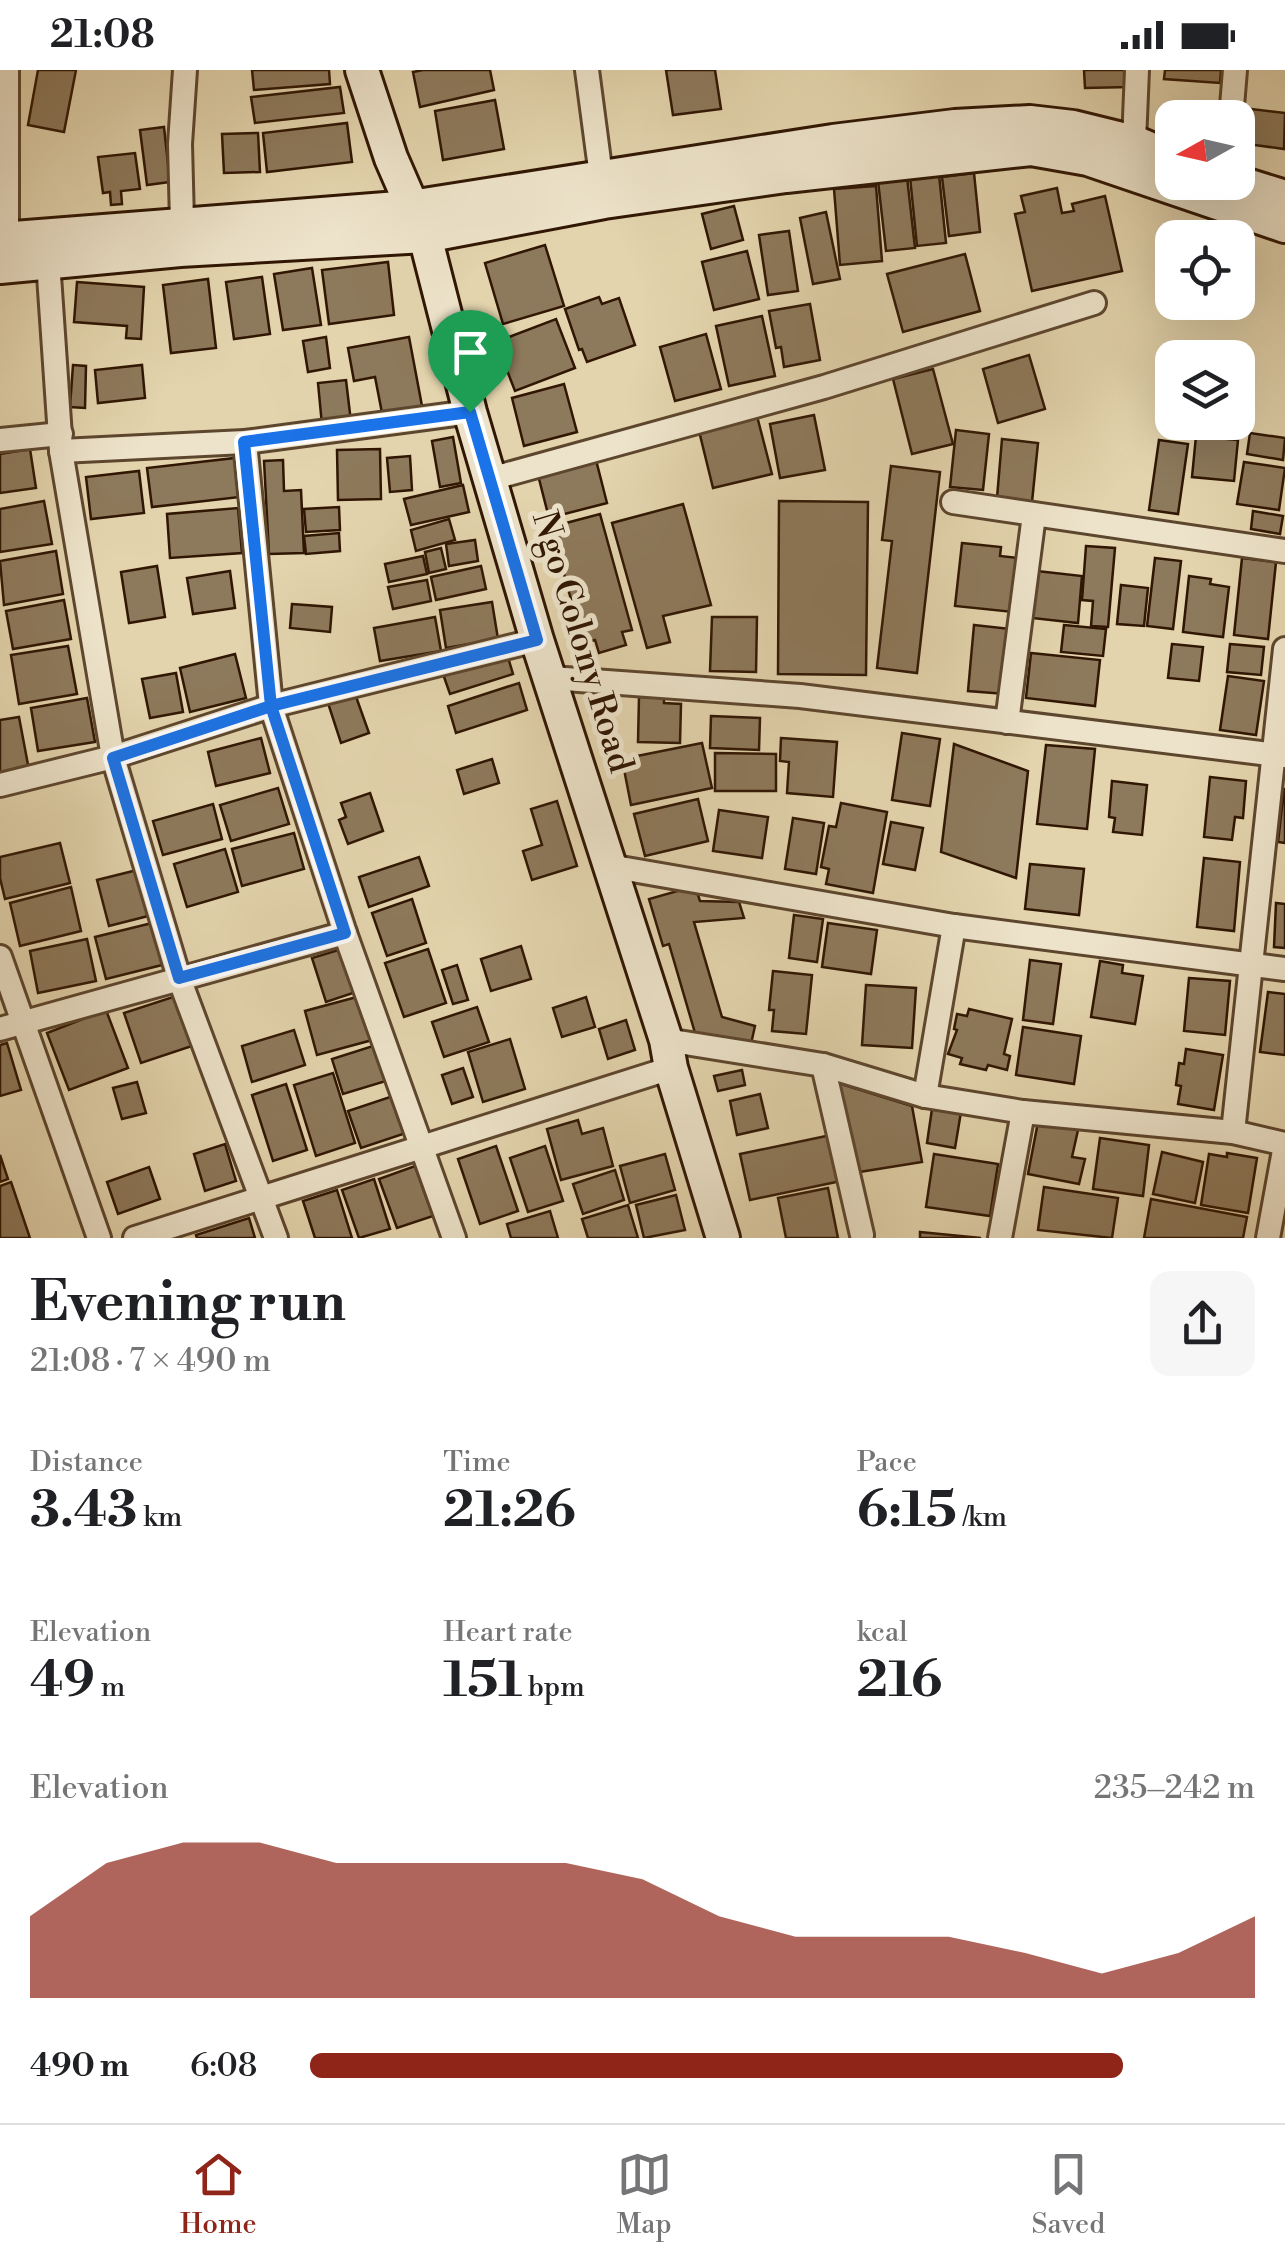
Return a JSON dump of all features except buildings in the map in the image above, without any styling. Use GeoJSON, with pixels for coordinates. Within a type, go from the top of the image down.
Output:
{"type":"FeatureCollection","features":[{"type":"Feature","properties":{"kind":"street"},"geometry":{"type":"LineString","coordinates":[[2,248],[7,70]]}},
{"type":"Feature","properties":{"kind":"street"},"geometry":{"type":"LineString","coordinates":[[182,222],[180,144],[185,70]]}},
{"type":"Feature","properties":{"kind":"street","name":"Ngo Colony Road"},"geometry":{"type":"LineString","coordinates":[[362,70],[418,221],[537,640],[722,1238]]}},
{"type":"Feature","properties":{"kind":"street"},"geometry":{"type":"LineString","coordinates":[[587,70],[601,176]]}},
{"type":"Feature","properties":{"kind":"street"},"geometry":{"type":"LineString","coordinates":[[1134,142],[1137,70]]}},
{"type":"Feature","properties":{"kind":"street"},"geometry":{"type":"LineString","coordinates":[[1232,100],[1235,70]]}},
{"type":"Feature","properties":{"kind":"street"},"geometry":{"type":"LineString","coordinates":[[2,248],[182,222],[418,221],[601,176],[834,141],[974,125],[1030,122],[1073,126],[1155,151]]}},
{"type":"Feature","properties":{"kind":"street"},"geometry":{"type":"LineString","coordinates":[[2,248],[48,261],[604,202],[786,176],[1031,149],[1088,159],[1285,226]]}},
{"type":"Feature","properties":{"kind":"street"},"geometry":{"type":"LineString","coordinates":[[1255,187],[1285,196]]}},
{"type":"Feature","properties":{"kind":"street"},"geometry":{"type":"LineString","coordinates":[[48,261],[61,443],[113,758],[179,978],[276,1238]]}},
{"type":"Feature","properties":{"kind":"street"},"geometry":{"type":"LineString","coordinates":[[490,479],[824,387],[1094,303]]}},
{"type":"Feature","properties":{"kind":"street"},"geometry":{"type":"LineString","coordinates":[[0,440],[244,442],[470,412]]}},
{"type":"Feature","properties":{"kind":"street"},"geometry":{"type":"LineString","coordinates":[[244,442],[271,706],[345,933],[454,1238]]}},
{"type":"Feature","properties":{"kind":"street"},"geometry":{"type":"LineString","coordinates":[[953,502],[1285,552]]}},
{"type":"Feature","properties":{"kind":"street"},"geometry":{"type":"LineString","coordinates":[[1008,722],[1034,515]]}},
{"type":"Feature","properties":{"kind":"street"},"geometry":{"type":"LineString","coordinates":[[0,785],[113,758],[271,706],[537,640]]}},
{"type":"Feature","properties":{"kind":"street"},"geometry":{"type":"LineString","coordinates":[[1233,1132],[1250,964],[1279,756],[1285,649]]}},
{"type":"Feature","properties":{"kind":"street"},"geometry":{"type":"LineString","coordinates":[[551,678],[800,696],[1279,756]]}},
{"type":"Feature","properties":{"kind":"street"},"geometry":{"type":"LineString","coordinates":[[609,866],[954,926],[1285,969]]}},
{"type":"Feature","properties":{"kind":"street"},"geometry":{"type":"LineString","coordinates":[[926,1096],[954,926]]}},
{"type":"Feature","properties":{"kind":"street"},"geometry":{"type":"LineString","coordinates":[[10,1026],[345,933]]}},
{"type":"Feature","properties":{"kind":"street"},"geometry":{"type":"LineString","coordinates":[[0,957],[10,1026],[100,1238]]}},
{"type":"Feature","properties":{"kind":"street"},"geometry":{"type":"LineString","coordinates":[[136,1238],[421,1148],[668,1054],[823,1065],[926,1096],[1024,1112],[1233,1132],[1285,1145],[1268,1238]]}},
{"type":"Feature","properties":{"kind":"street"},"geometry":{"type":"LineString","coordinates":[[823,1065],[862,1235]]}},
{"type":"Feature","properties":{"kind":"street"},"geometry":{"type":"LineString","coordinates":[[1000,1238],[1024,1112]]}},
{"type":"Feature","properties":{"kind":"route"},"geometry":{"type":"LineString","coordinates":[[470,412],[244,442],[271,706],[113,758],[179,978],[345,933],[271,706],[537,640],[470,412]]}}]}
